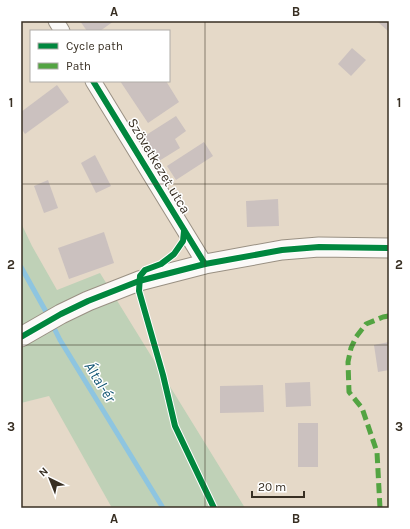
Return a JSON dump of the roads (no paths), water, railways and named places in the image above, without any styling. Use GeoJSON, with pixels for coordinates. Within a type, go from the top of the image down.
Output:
{"type":"FeatureCollection","features":[{"type":"Feature","properties":{"kind":"street"},"geometry":{"type":"LineString","coordinates":[[56,21],[61,30]]}},
{"type":"Feature","properties":{"kind":"street","name":"Szövetkezet utca"},"geometry":{"type":"LineString","coordinates":[[94,82],[205,264]]}},
{"type":"Feature","properties":{"kind":"street"},"geometry":{"type":"LineString","coordinates":[[22,336],[61,314],[139,281],[205,264],[282,250],[319,247],[389,248]]}},
{"type":"Feature","properties":{"kind":"waterway","name":"Által-ér"},"geometry":{"type":"LineString","coordinates":[[21,267],[49,317]]}},
{"type":"Feature","properties":{"kind":"waterway","name":"Által-ér"},"geometry":{"type":"LineString","coordinates":[[52,324],[60,340],[163,508]]}}]}
